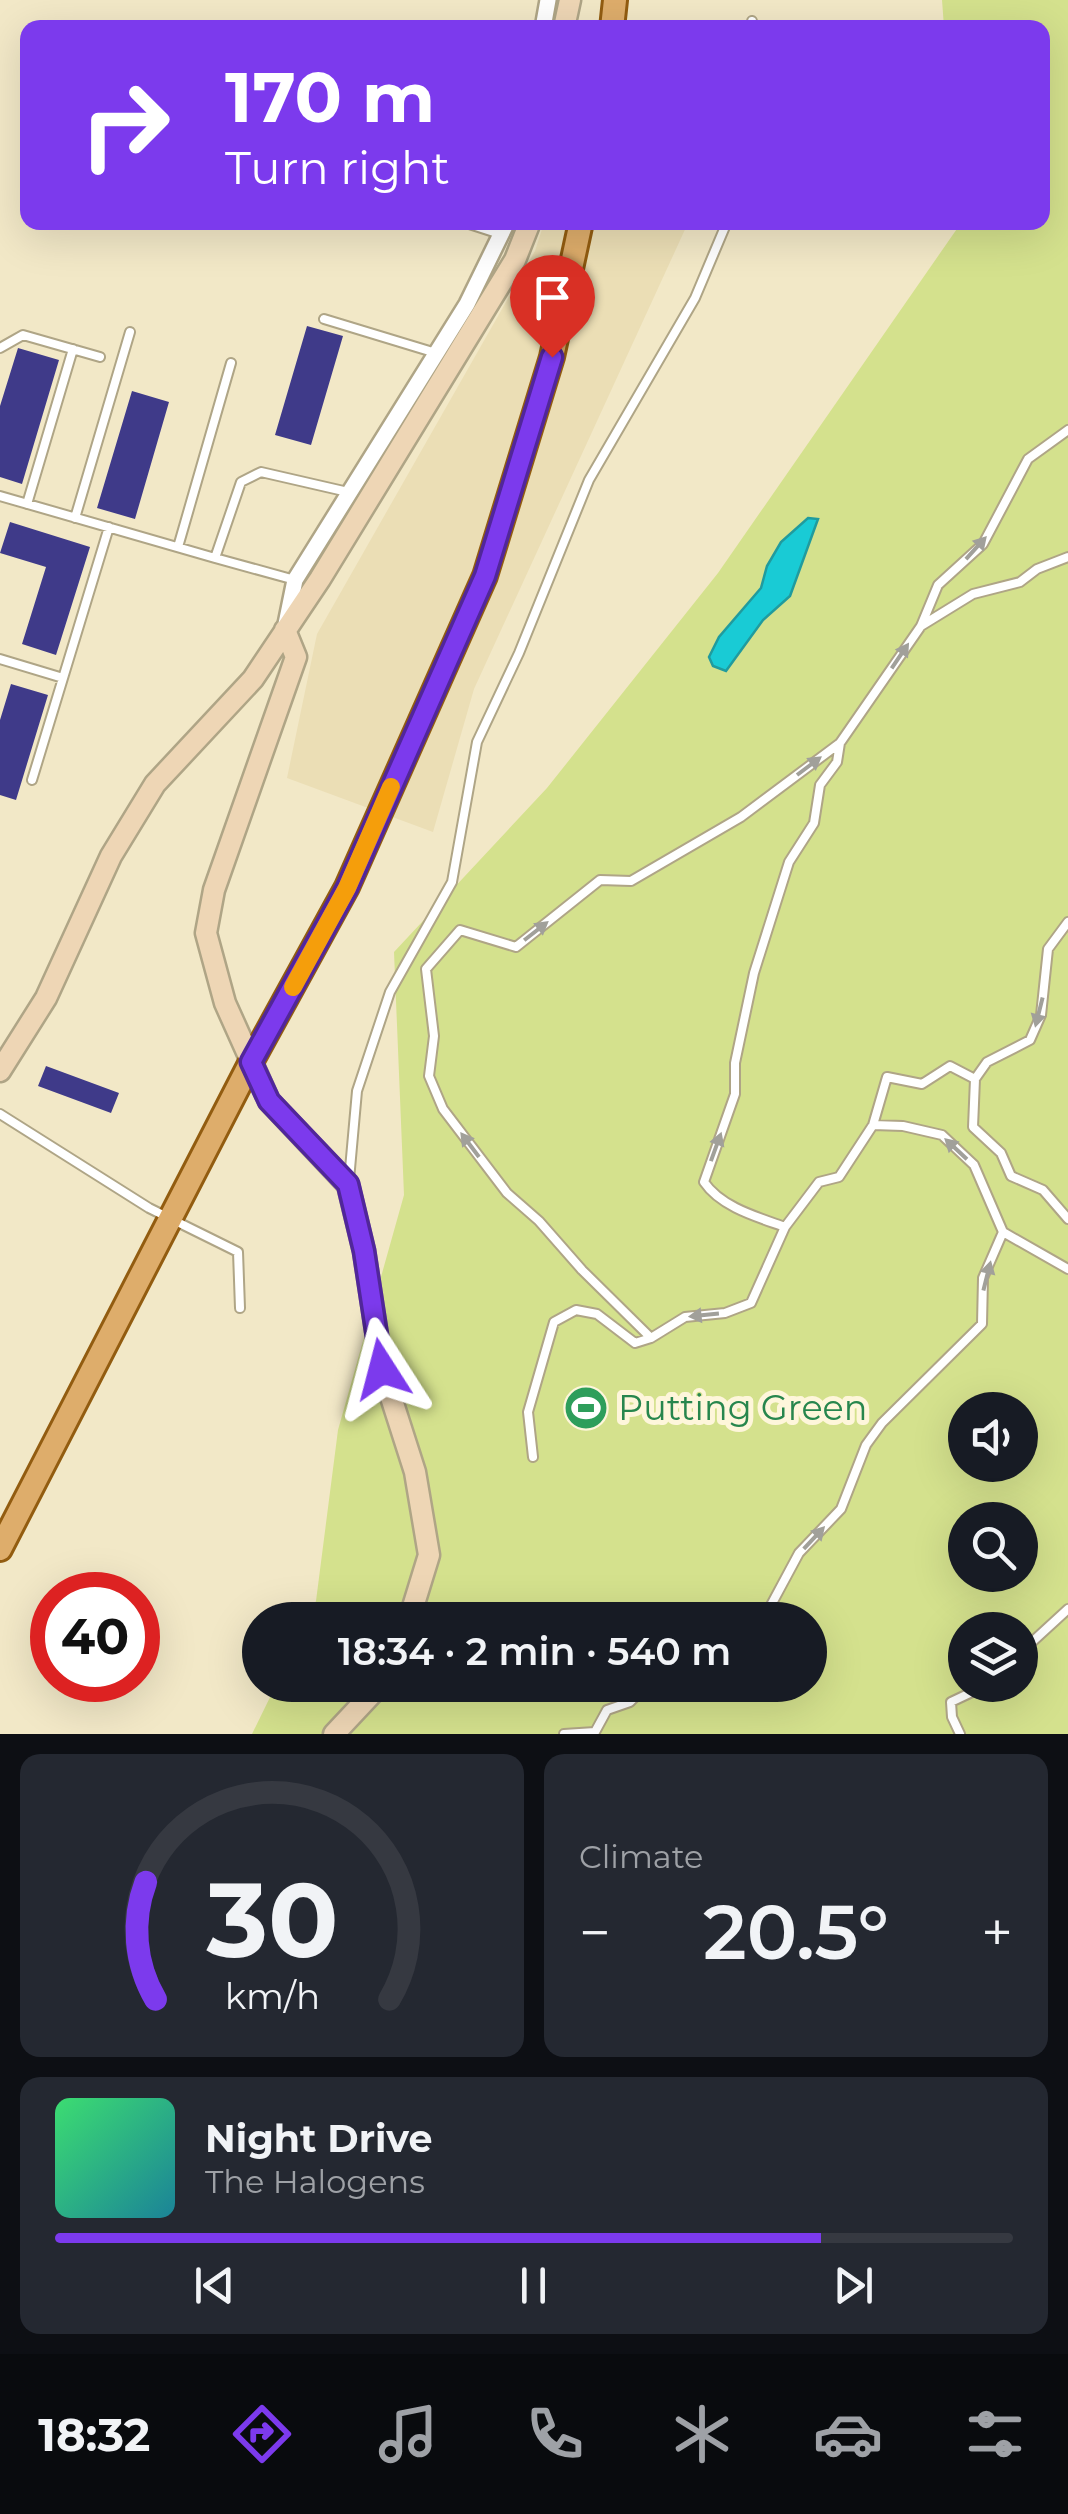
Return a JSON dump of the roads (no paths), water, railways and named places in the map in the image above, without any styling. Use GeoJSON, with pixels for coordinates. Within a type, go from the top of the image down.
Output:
{"type":"FeatureCollection","features":[{"type":"Feature","properties":{"kind":"main road"},"geometry":{"type":"LineString","coordinates":[[0,1549],[251,1062],[347,888],[485,576],[552,357],[580,230]]}},
{"type":"Feature","properties":{"kind":"street"},"geometry":{"type":"LineString","coordinates":[[414,1602],[428,1555],[414,1472],[382,1369],[364,1251],[348,1184],[269,1101],[225,1003],[206,933],[214,890],[296,656],[285,630],[295,580],[467,304],[504,230]]}},
{"type":"Feature","properties":{"kind":"street"},"geometry":{"type":"LineString","coordinates":[[0,1071],[46,998],[111,856],[154,784],[253,680],[515,260],[527,230]]}},
{"type":"Feature","properties":{"kind":"street"},"geometry":{"type":"LineString","coordinates":[[334,1734],[364,1702]]}},
{"type":"Feature","properties":{"kind":"lane"},"geometry":{"type":"LineString","coordinates":[[348,1184],[357,1091],[390,992],[452,882],[477,742],[519,653],[588,480],[695,298],[725,230]]}},
{"type":"Feature","properties":{"kind":"lane"},"geometry":{"type":"LineString","coordinates":[[324,319],[436,353]]}},
{"type":"Feature","properties":{"kind":"lane"},"geometry":{"type":"LineString","coordinates":[[75,518],[130,332]]}},
{"type":"Feature","properties":{"kind":"lane"},"geometry":{"type":"LineString","coordinates":[[0,348],[23,335],[100,356]]}},
{"type":"Feature","properties":{"kind":"lane"},"geometry":{"type":"LineString","coordinates":[[27,504],[73,349]]}},
{"type":"Feature","properties":{"kind":"lane"},"geometry":{"type":"LineString","coordinates":[[178,547],[231,363]]}},
{"type":"Feature","properties":{"kind":"lane"},"geometry":{"type":"LineString","coordinates":[[651,1338],[539,1221],[507,1194],[443,1109],[429,1076],[434,1036],[426,969],[460,930],[516,947],[600,880],[630,882],[741,817],[840,743],[921,626],[938,584],[982,544],[1028,458],[1068,430]]}},
{"type":"Feature","properties":{"kind":"lane"},"geometry":{"type":"LineString","coordinates":[[215,558],[241,482],[261,472],[350,492]]}},
{"type":"Feature","properties":{"kind":"lane"},"geometry":{"type":"LineString","coordinates":[[0,496],[295,580]]}},
{"type":"Feature","properties":{"kind":"lane"},"geometry":{"type":"LineString","coordinates":[[32,780],[109,527]]}},
{"type":"Feature","properties":{"kind":"lane"},"geometry":{"type":"LineString","coordinates":[[921,626],[973,594],[1020,582],[1037,569],[1068,557]]}},
{"type":"Feature","properties":{"kind":"lane"},"geometry":{"type":"LineString","coordinates":[[0,659],[63,678]]}},
{"type":"Feature","properties":{"kind":"lane"},"geometry":{"type":"LineString","coordinates":[[785,1226],[743,1213],[709,1190],[704,1182],[736,1094],[735,1063],[760,954],[789,862],[814,823],[820,785],[837,762],[840,743]]}},
{"type":"Feature","properties":{"kind":"lane"},"geometry":{"type":"LineString","coordinates":[[1068,922],[1048,949],[1041,1015],[1030,1040],[987,1062],[975,1079],[973,1127],[1001,1152],[1011,1176],[1043,1190],[1068,1219]]}},
{"type":"Feature","properties":{"kind":"lane"},"geometry":{"type":"LineString","coordinates":[[533,1457],[528,1412],[554,1322],[576,1310],[597,1314],[634,1343],[651,1338],[685,1317],[725,1313],[751,1304],[785,1226],[819,1182],[838,1178],[873,1125],[887,1078],[922,1084],[950,1066],[975,1079]]}},
{"type":"Feature","properties":{"kind":"lane"},"geometry":{"type":"LineString","coordinates":[[0,1114],[149,1208],[238,1252],[240,1308]]}},
{"type":"Feature","properties":{"kind":"lane"},"geometry":{"type":"LineString","coordinates":[[873,1125],[903,1126],[942,1136],[974,1165],[1003,1232],[1068,1269]]}},
{"type":"Feature","properties":{"kind":"lane"},"geometry":{"type":"LineString","coordinates":[[773,1602],[799,1553],[841,1509],[874,1434],[982,1324],[983,1278],[1003,1232]]}},
{"type":"Feature","properties":{"kind":"lane"},"geometry":{"type":"LineString","coordinates":[[1038,1636],[1068,1609]]}},
{"type":"Feature","properties":{"kind":"lane"},"geometry":{"type":"LineString","coordinates":[[564,1734],[595,1732],[607,1710],[630,1702]]}},
{"type":"Feature","properties":{"kind":"lane"},"geometry":{"type":"LineString","coordinates":[[951,1702],[952,1717],[960,1734]]}},
{"type":"Feature","properties":{"kind":"water"},"geometry":{"type":"Polygon","coordinates":[[[808,518],[818,519],[790,596],[763,620],[726,671],[713,666],[709,657],[719,637],[761,588],[767,566],[781,542],[808,518]]]}},
{"type":"Feature","properties":{"kind":"place","name":"Putting Green"},"geometry":{"type":"Point","coordinates":[586,1408]}}]}
